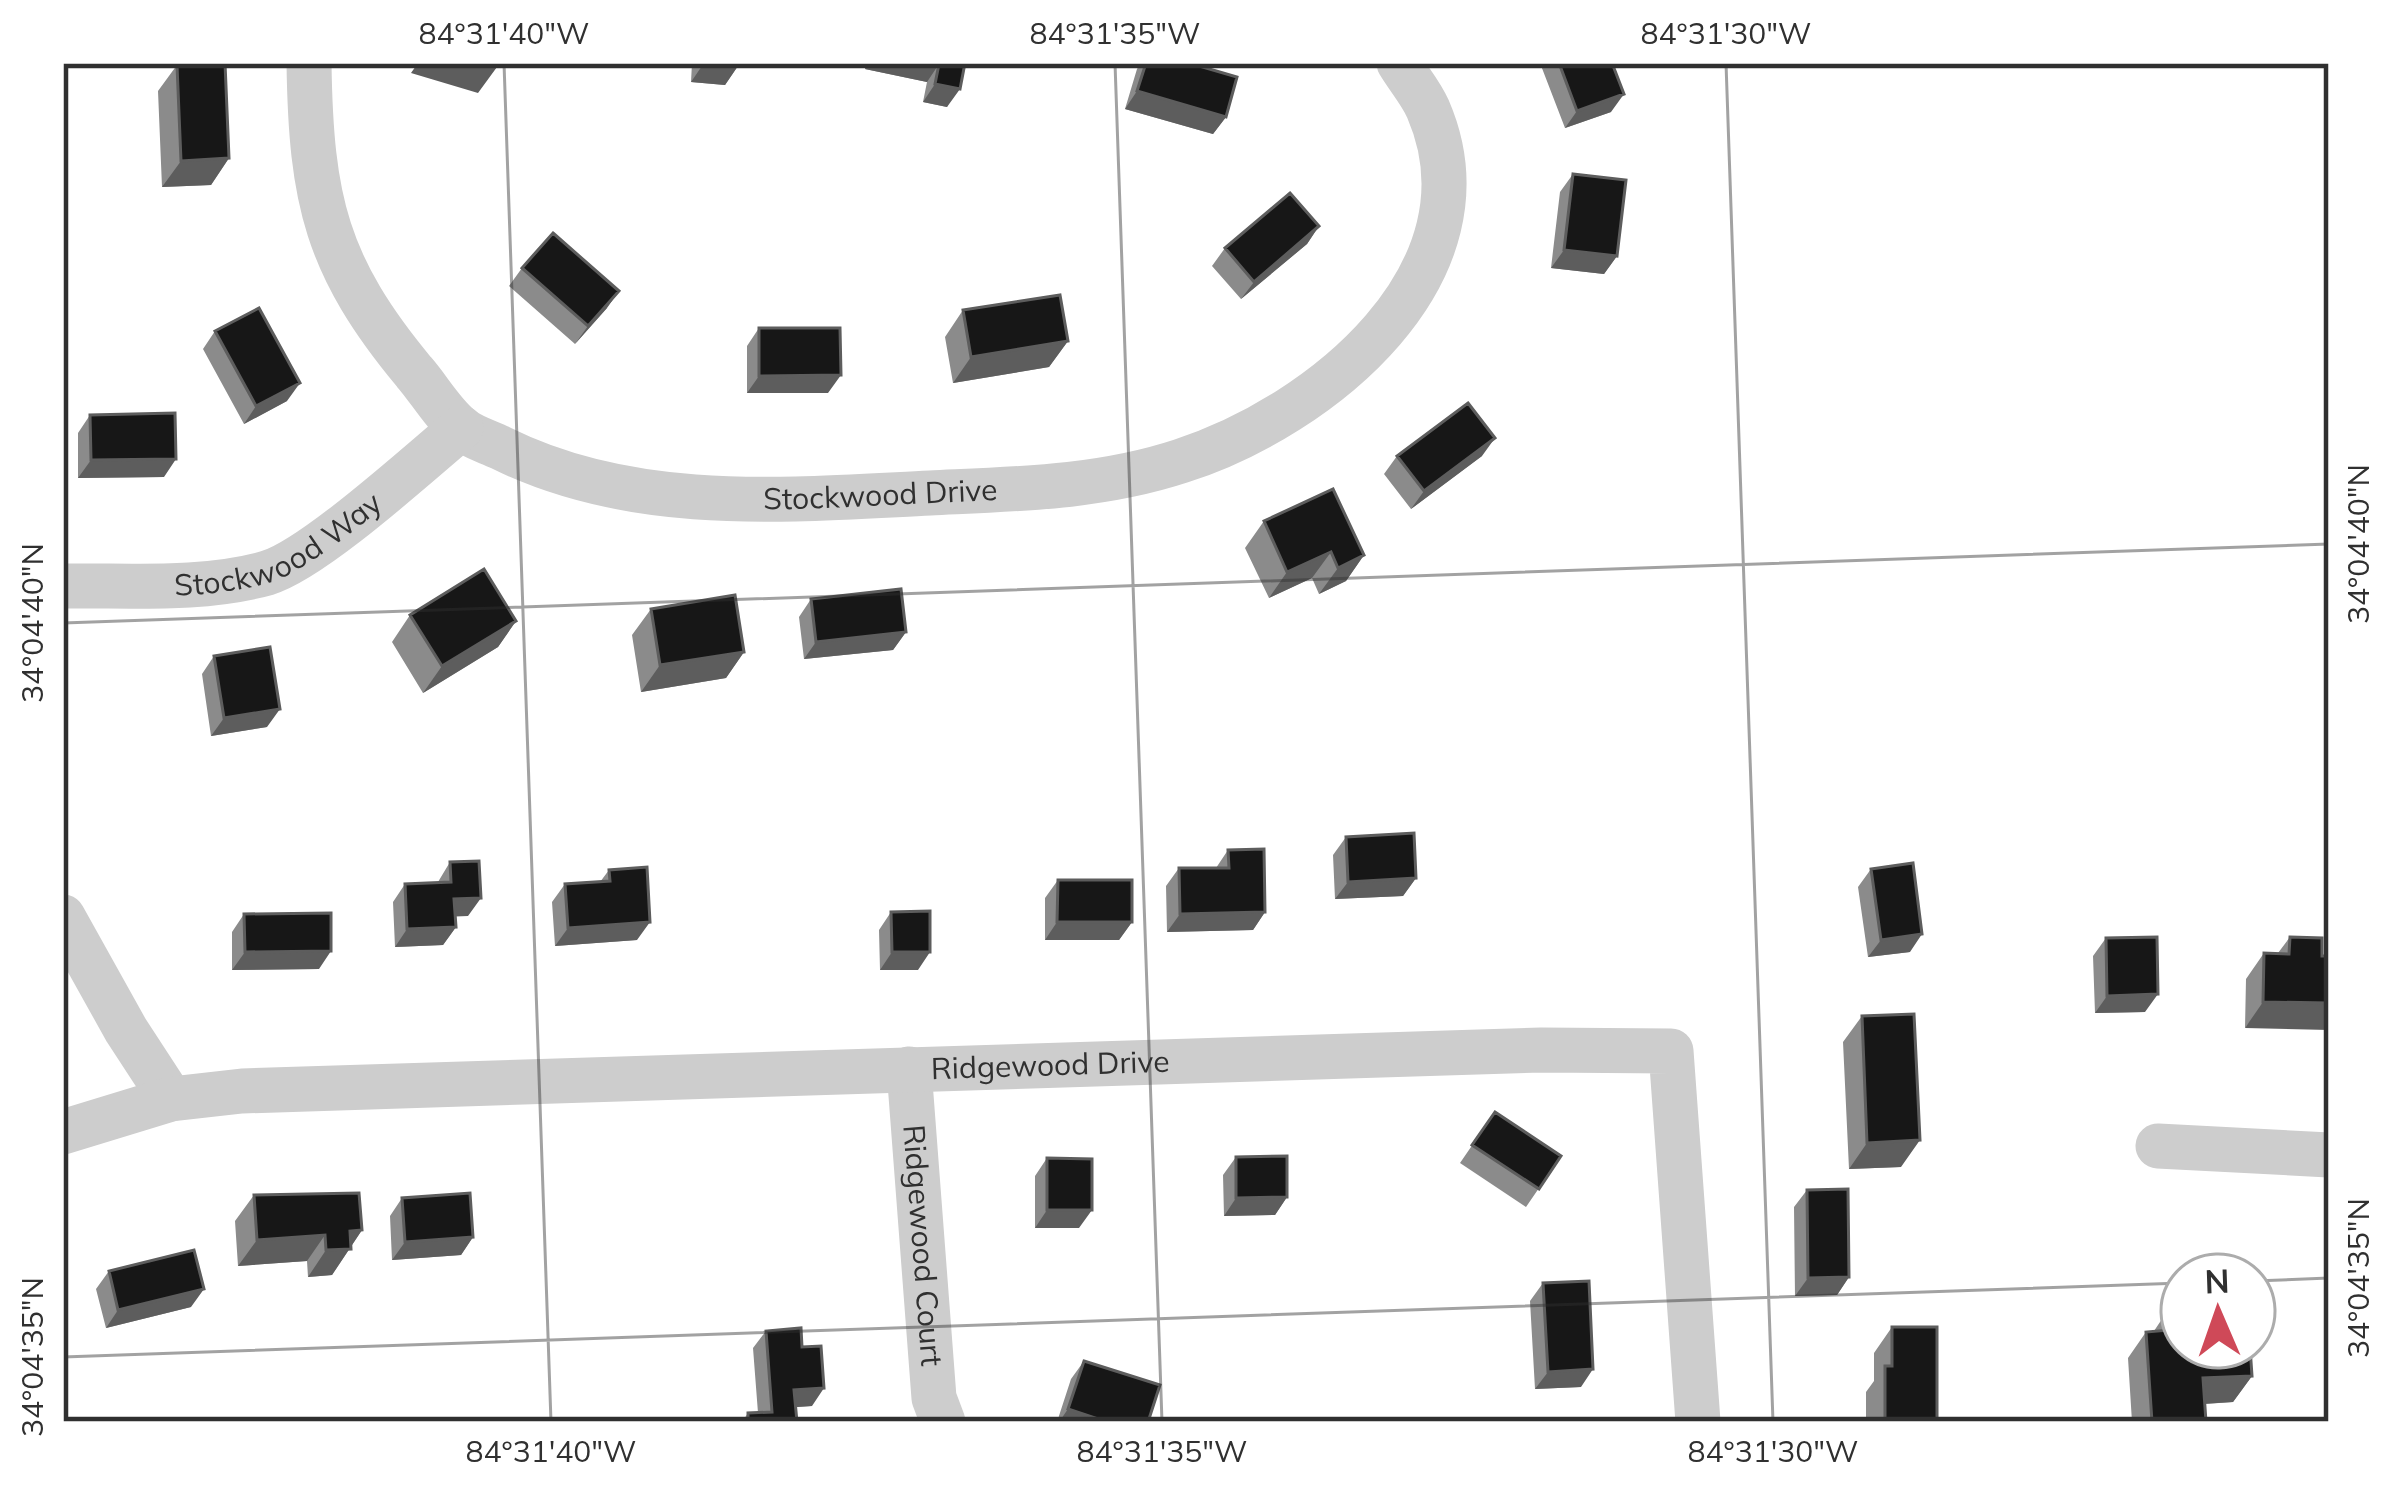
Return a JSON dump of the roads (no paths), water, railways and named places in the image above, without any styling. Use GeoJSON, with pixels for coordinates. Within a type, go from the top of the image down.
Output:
{"type":"FeatureCollection","features":[{"type":"Feature","properties":{"kind":"street","name":"Stockwood Drive"},"geometry":{"type":"LineString","coordinates":[[309,63],[318,183],[329,238],[364,312],[461,428],[542,469],[603,485],[702,499],[1079,485],[1180,462],[1225,444],[1345,373],[1400,316],[1438,231],[1442,171],[1428,110],[1399,63]]}},
{"type":"Feature","properties":{"kind":"street","name":"Stockwood Way"},"geometry":{"type":"LineString","coordinates":[[63,586],[220,581],[272,572],[362,510],[461,428]]}},
{"type":"Feature","properties":{"kind":"street"},"geometry":{"type":"LineString","coordinates":[[63,917],[171,1099]]}},
{"type":"Feature","properties":{"kind":"street","name":"Ridgewood Drive"},"geometry":{"type":"LineString","coordinates":[[63,1132],[171,1099],[420,1082],[1671,1051],[1698,1422]]}},
{"type":"Feature","properties":{"kind":"street","name":"Ridgewood Court"},"geometry":{"type":"LineString","coordinates":[[909,1069],[934,1398],[943,1422]]}},
{"type":"Feature","properties":{"kind":"street"},"geometry":{"type":"LineString","coordinates":[[2158,1146],[2329,1155]]}}]}
